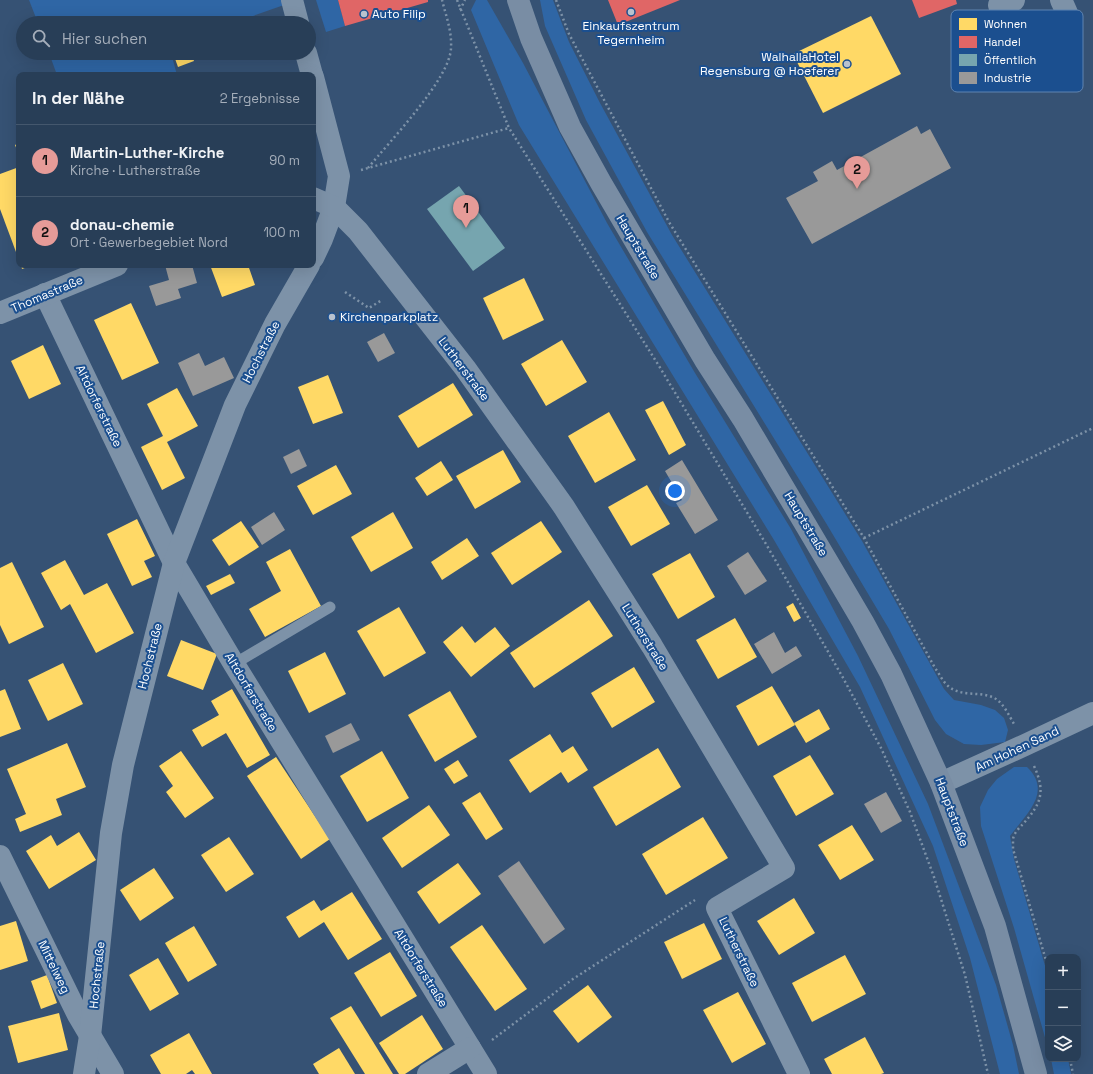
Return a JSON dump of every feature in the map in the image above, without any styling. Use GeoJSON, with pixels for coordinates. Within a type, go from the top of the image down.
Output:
{"type":"FeatureCollection","features":[{"type":"Feature","properties":{"kind":"main road","name":"Hauptstraße"},"geometry":{"type":"LineString","coordinates":[[518,0],[531,38],[570,127],[601,183],[686,327],[779,479],[863,622],[897,688],[941,783],[995,926],[1036,1074]]}},
{"type":"Feature","properties":{"kind":"street"},"geometry":{"type":"LineString","coordinates":[[292,0],[296,16]]}},
{"type":"Feature","properties":{"kind":"street"},"geometry":{"type":"LineString","coordinates":[[1000,10],[999,6],[1014,0]]}},
{"type":"Feature","properties":{"kind":"street"},"geometry":{"type":"LineString","coordinates":[[1061,0],[1065,10]]}},
{"type":"Feature","properties":{"kind":"street"},"geometry":{"type":"LineString","coordinates":[[308,60],[312,72]]}},
{"type":"Feature","properties":{"kind":"street"},"geometry":{"type":"LineString","coordinates":[[316,88],[339,176],[334,207],[316,252]]}},
{"type":"Feature","properties":{"kind":"street"},"geometry":{"type":"LineString","coordinates":[[316,199],[334,207]]}},
{"type":"Feature","properties":{"kind":"street","name":"Lutherstraße"},"geometry":{"type":"LineString","coordinates":[[334,207],[358,231],[465,368],[564,507],[656,653],[784,868],[718,908],[799,1074]]}},
{"type":"Feature","properties":{"kind":"street","name":"Thomastraße"},"geometry":{"type":"LineString","coordinates":[[0,313],[110,268]]}},
{"type":"Feature","properties":{"kind":"street","name":"Hochstraße"},"geometry":{"type":"LineString","coordinates":[[84,1074],[90,1036],[111,832],[120,778],[174,563],[235,405],[275,324],[307,268]]}},
{"type":"Feature","properties":{"kind":"street","name":"Altdorferstraße"},"geometry":{"type":"LineString","coordinates":[[45,294],[174,563],[234,664],[486,1074]]}},
{"type":"Feature","properties":{"kind":"street","name":"Am Hohen Sand"},"geometry":{"type":"LineString","coordinates":[[941,783],[1025,746],[1093,713]]}},
{"type":"Feature","properties":{"kind":"street","name":"Mittelweg"},"geometry":{"type":"LineString","coordinates":[[0,856],[78,1015],[113,1074]]}},
{"type":"Feature","properties":{"kind":"street"},"geometry":{"type":"LineString","coordinates":[[428,1074],[472,1051]]}},
{"type":"Feature","properties":{"kind":"lane"},"geometry":{"type":"LineString","coordinates":[[234,664],[330,607]]}},
{"type":"Feature","properties":{"kind":"path"},"geometry":{"type":"LineString","coordinates":[[368,168],[420,105],[446,68],[452,49],[451,31],[442,0]]}},
{"type":"Feature","properties":{"kind":"path"},"geometry":{"type":"LineString","coordinates":[[456,0],[509,128],[659,366],[766,544],[842,676],[881,748],[910,812],[934,876],[965,975],[988,1074]]}},
{"type":"Feature","properties":{"kind":"path"},"geometry":{"type":"LineString","coordinates":[[460,10],[465,0]]}},
{"type":"Feature","properties":{"kind":"path"},"geometry":{"type":"LineString","coordinates":[[556,0],[569,34],[668,222],[864,538],[935,668],[947,686],[962,693],[985,695],[997,699],[1008,714],[1025,746],[1040,778],[1041,791],[1039,803],[1016,832],[1013,839],[1013,849],[1045,957]]}},
{"type":"Feature","properties":{"kind":"path"},"geometry":{"type":"LineString","coordinates":[[339,176],[509,128]]}},
{"type":"Feature","properties":{"kind":"path"},"geometry":{"type":"LineString","coordinates":[[345,292],[369,308],[403,288]]}},
{"type":"Feature","properties":{"kind":"path"},"geometry":{"type":"LineString","coordinates":[[864,538],[1093,428]]}},
{"type":"Feature","properties":{"kind":"path"},"geometry":{"type":"LineString","coordinates":[[472,1051],[573,979],[709,892],[718,908]]}},
{"type":"Feature","properties":{"kind":"path"},"geometry":{"type":"LineString","coordinates":[[1071,1062],[1073,1074]]}},
{"type":"Feature","properties":{"kind":"shaded area"},"geometry":{"type":"Polygon","coordinates":[[[29,0],[282,0],[284,5],[253,16],[35,16],[29,0]]]}},
{"type":"Feature","properties":{"kind":"shaded area"},"geometry":{"type":"Polygon","coordinates":[[[316,0],[338,0],[345,26],[326,32],[316,0]]]}},
{"type":"Feature","properties":{"kind":"shaded area"},"geometry":{"type":"Polygon","coordinates":[[[476,0],[487,0],[523,63],[607,223],[695,373],[791,529],[858,656],[928,804],[996,985],[1013,1045],[1019,1074],[1000,1074],[970,958],[933,846],[860,687],[774,540],[519,125],[471,10],[476,0]]]}},
{"type":"Feature","properties":{"kind":"shaded area"},"geometry":{"type":"Polygon","coordinates":[[[540,0],[553,0],[569,42],[600,103],[672,235],[862,541],[944,689],[954,700],[981,705],[995,710],[1004,718],[1008,730],[1005,742],[981,745],[964,744],[946,734],[935,720],[889,629],[826,523],[647,232],[586,120],[545,26],[540,0]]]}},
{"type":"Feature","properties":{"kind":"shaded area"},"geometry":{"type":"Polygon","coordinates":[[[52,60],[173,60],[176,72],[56,72],[52,60]]]}},
{"type":"Feature","properties":{"kind":"shaded area"},"geometry":{"type":"Polygon","coordinates":[[[1014,767],[1027,767],[1034,776],[1038,785],[1034,803],[1010,836],[1014,859],[1045,966],[1045,1037],[1014,928],[981,826],[980,807],[988,790],[997,779],[1014,767]]]}},
{"type":"Feature","properties":{"kind":"shaded area"},"geometry":{"type":"Polygon","coordinates":[[[1052,1062],[1069,1062],[1071,1074],[1054,1074],[1052,1062]]]}},
{"type":"Feature","properties":{"kind":"building: Wohnen","name":"WalhallaHotel Regensburg @ Hoeferer"},"geometry":{"type":"Polygon","coordinates":[[[871,16],[901,74],[823,113],[793,54],[871,16]]]}},
{"type":"Feature","properties":{"kind":"building: Wohnen"},"geometry":{"type":"Polygon","coordinates":[[[176,60],[194,60],[194,61],[178,67],[176,60]]]}},
{"type":"Feature","properties":{"kind":"building: Wohnen"},"geometry":{"type":"Polygon","coordinates":[[[16,168],[16,252],[0,209],[0,174],[16,168]]]}},
{"type":"Feature","properties":{"kind":"building: Wohnen"},"geometry":{"type":"Polygon","coordinates":[[[211,268],[249,268],[255,285],[222,297],[211,268]]]}},
{"type":"Feature","properties":{"kind":"building: Wohnen"},"geometry":{"type":"Polygon","coordinates":[[[524,278],[544,320],[503,340],[483,298],[524,278]]]}},
{"type":"Feature","properties":{"kind":"building: Wohnen"},"geometry":{"type":"Polygon","coordinates":[[[131,303],[159,363],[122,380],[94,320],[131,303]]]}},
{"type":"Feature","properties":{"kind":"building: Wohnen"},"geometry":{"type":"Polygon","coordinates":[[[562,340],[587,382],[546,406],[521,364],[562,340]]]}},
{"type":"Feature","properties":{"kind":"building: Wohnen"},"geometry":{"type":"Polygon","coordinates":[[[43,345],[61,384],[29,399],[11,361],[43,345]]]}},
{"type":"Feature","properties":{"kind":"building: Wohnen"},"geometry":{"type":"Polygon","coordinates":[[[328,375],[343,413],[313,424],[298,387],[328,375]]]}},
{"type":"Feature","properties":{"kind":"building: Wohnen"},"geometry":{"type":"Polygon","coordinates":[[[453,383],[473,415],[418,448],[398,416],[453,383]]]}},
{"type":"Feature","properties":{"kind":"building: Wohnen"},"geometry":{"type":"Polygon","coordinates":[[[177,388],[198,426],[167,442],[185,478],[162,490],[141,447],[163,436],[147,404],[177,388]]]}},
{"type":"Feature","properties":{"kind":"building: Wohnen"},"geometry":{"type":"Polygon","coordinates":[[[663,401],[686,445],[669,455],[645,410],[663,401]]]}},
{"type":"Feature","properties":{"kind":"building: Wohnen"},"geometry":{"type":"Polygon","coordinates":[[[609,412],[636,460],[595,483],[568,436],[609,412]]]}},
{"type":"Feature","properties":{"kind":"building: Wohnen"},"geometry":{"type":"Polygon","coordinates":[[[503,450],[521,482],[475,509],[456,476],[503,450]]]}},
{"type":"Feature","properties":{"kind":"building: Wohnen"},"geometry":{"type":"Polygon","coordinates":[[[441,461],[453,480],[427,496],[415,478],[441,461]]]}},
{"type":"Feature","properties":{"kind":"building: Wohnen"},"geometry":{"type":"Polygon","coordinates":[[[336,465],[352,494],[313,515],[297,486],[336,465]]]}},
{"type":"Feature","properties":{"kind":"building: Wohnen"},"geometry":{"type":"Polygon","coordinates":[[[647,485],[670,524],[631,546],[608,507],[647,485]]]}},
{"type":"Feature","properties":{"kind":"building: Wohnen"},"geometry":{"type":"Polygon","coordinates":[[[393,512],[413,548],[371,572],[351,537],[393,512]]]}},
{"type":"Feature","properties":{"kind":"building: Wohnen"},"geometry":{"type":"Polygon","coordinates":[[[137,519],[155,556],[144,561],[152,577],[132,586],[107,534],[137,519]]]}},
{"type":"Feature","properties":{"kind":"building: Wohnen"},"geometry":{"type":"Polygon","coordinates":[[[241,521],[259,547],[229,566],[212,540],[241,521]]]}},
{"type":"Feature","properties":{"kind":"building: Wohnen"},"geometry":{"type":"Polygon","coordinates":[[[541,521],[562,552],[512,585],[491,553],[541,521]]]}},
{"type":"Feature","properties":{"kind":"building: Wohnen"},"geometry":{"type":"Polygon","coordinates":[[[467,538],[479,556],[442,580],[431,562],[467,538]]]}},
{"type":"Feature","properties":{"kind":"building: Wohnen"},"geometry":{"type":"Polygon","coordinates":[[[290,549],[321,606],[265,637],[249,609],[281,591],[266,562],[290,549]]]}},
{"type":"Feature","properties":{"kind":"building: Wohnen"},"geometry":{"type":"Polygon","coordinates":[[[690,553],[715,597],[678,619],[652,574],[690,553]]]}},
{"type":"Feature","properties":{"kind":"building: Wohnen"},"geometry":{"type":"Polygon","coordinates":[[[65,560],[84,595],[107,583],[134,633],[96,653],[70,604],[61,610],[41,573],[65,560]]]}},
{"type":"Feature","properties":{"kind":"building: Wohnen"},"geometry":{"type":"Polygon","coordinates":[[[12,562],[44,627],[9,644],[0,625],[0,568],[12,562]]]}},
{"type":"Feature","properties":{"kind":"building: Wohnen"},"geometry":{"type":"Polygon","coordinates":[[[230,574],[235,583],[211,595],[206,586],[230,574]]]}},
{"type":"Feature","properties":{"kind":"building: Wohnen"},"geometry":{"type":"Polygon","coordinates":[[[589,600],[613,636],[534,688],[510,653],[589,600]]]}},
{"type":"Feature","properties":{"kind":"building: Wohnen"},"geometry":{"type":"Polygon","coordinates":[[[793,603],[801,618],[794,622],[786,607],[793,603]]]}},
{"type":"Feature","properties":{"kind":"building: Wohnen"},"geometry":{"type":"Polygon","coordinates":[[[399,607],[426,653],[384,677],[357,631],[399,607]]]}},
{"type":"Feature","properties":{"kind":"building: Wohnen"},"geometry":{"type":"Polygon","coordinates":[[[735,618],[757,657],[718,679],[696,640],[735,618]]]}},
{"type":"Feature","properties":{"kind":"building: Wohnen"},"geometry":{"type":"Polygon","coordinates":[[[462,626],[475,643],[495,627],[510,646],[471,677],[443,642],[462,626]]]}},
{"type":"Feature","properties":{"kind":"building: Wohnen"},"geometry":{"type":"Polygon","coordinates":[[[181,640],[217,654],[203,690],[167,676],[181,640]]]}},
{"type":"Feature","properties":{"kind":"building: Wohnen"},"geometry":{"type":"Polygon","coordinates":[[[325,652],[346,694],[309,713],[288,671],[325,652]]]}},
{"type":"Feature","properties":{"kind":"building: Wohnen"},"geometry":{"type":"Polygon","coordinates":[[[63,663],[83,704],[48,721],[28,680],[63,663]]]}},
{"type":"Feature","properties":{"kind":"building: Wohnen"},"geometry":{"type":"Polygon","coordinates":[[[634,667],[655,702],[612,728],[591,693],[634,667]]]}},
{"type":"Feature","properties":{"kind":"building: Wohnen"},"geometry":{"type":"Polygon","coordinates":[[[772,686],[795,725],[758,746],[736,706],[772,686]]]}},
{"type":"Feature","properties":{"kind":"building: Wohnen"},"geometry":{"type":"Polygon","coordinates":[[[5,689],[21,729],[0,737],[0,691],[5,689]]]}},
{"type":"Feature","properties":{"kind":"building: Wohnen"},"geometry":{"type":"Polygon","coordinates":[[[232,689],[270,755],[247,768],[226,733],[202,747],[192,730],[219,715],[211,701],[232,689]]]}},
{"type":"Feature","properties":{"kind":"building: Wohnen"},"geometry":{"type":"Polygon","coordinates":[[[450,691],[477,737],[435,762],[408,715],[450,691]]]}},
{"type":"Feature","properties":{"kind":"building: Wohnen"},"geometry":{"type":"Polygon","coordinates":[[[819,709],[830,729],[806,743],[794,723],[819,709]]]}},
{"type":"Feature","properties":{"kind":"building: Wohnen"},"geometry":{"type":"Polygon","coordinates":[[[550,734],[562,753],[573,746],[588,770],[568,783],[561,772],[530,793],[509,760],[550,734]]]}},
{"type":"Feature","properties":{"kind":"building: Wohnen"},"geometry":{"type":"Polygon","coordinates":[[[67,743],[86,787],[56,799],[62,815],[20,832],[15,819],[26,814],[7,769],[67,743]]]}},
{"type":"Feature","properties":{"kind":"building: Wohnen"},"geometry":{"type":"Polygon","coordinates":[[[658,748],[681,787],[616,826],[593,787],[658,748]]]}},
{"type":"Feature","properties":{"kind":"building: Wohnen"},"geometry":{"type":"Polygon","coordinates":[[[181,751],[214,798],[185,818],[166,792],[173,786],[159,766],[181,751]]]}},
{"type":"Feature","properties":{"kind":"building: Wohnen"},"geometry":{"type":"Polygon","coordinates":[[[382,751],[409,798],[367,822],[340,776],[382,751]]]}},
{"type":"Feature","properties":{"kind":"building: Wohnen"},"geometry":{"type":"Polygon","coordinates":[[[810,755],[834,794],[796,816],[773,776],[810,755]]]}},
{"type":"Feature","properties":{"kind":"building: Wohnen"},"geometry":{"type":"Polygon","coordinates":[[[276,757],[330,839],[301,859],[247,776],[276,757]]]}},
{"type":"Feature","properties":{"kind":"building: Wohnen"},"geometry":{"type":"Polygon","coordinates":[[[458,760],[468,776],[454,784],[444,769],[458,760]]]}},
{"type":"Feature","properties":{"kind":"building: Wohnen"},"geometry":{"type":"Polygon","coordinates":[[[480,792],[503,829],[486,840],[462,803],[480,792]]]}},
{"type":"Feature","properties":{"kind":"building: Wohnen"},"geometry":{"type":"Polygon","coordinates":[[[429,805],[450,835],[402,868],[382,838],[429,805]]]}},
{"type":"Feature","properties":{"kind":"building: Wohnen"},"geometry":{"type":"Polygon","coordinates":[[[703,817],[728,858],[666,895],[642,854],[703,817]]]}},
{"type":"Feature","properties":{"kind":"building: Wohnen"},"geometry":{"type":"Polygon","coordinates":[[[852,825],[874,860],[840,880],[818,845],[852,825]]]}},
{"type":"Feature","properties":{"kind":"building: Wohnen"},"geometry":{"type":"Polygon","coordinates":[[[79,832],[96,860],[49,889],[26,851],[51,835],[57,846],[79,832]]]}},
{"type":"Feature","properties":{"kind":"building: Wohnen"},"geometry":{"type":"Polygon","coordinates":[[[229,837],[254,874],[226,892],[201,855],[229,837]]]}},
{"type":"Feature","properties":{"kind":"building: Wohnen"},"geometry":{"type":"Polygon","coordinates":[[[458,863],[481,894],[439,924],[417,892],[458,863]]]}},
{"type":"Feature","properties":{"kind":"building: Wohnen"},"geometry":{"type":"Polygon","coordinates":[[[154,868],[174,898],[140,921],[120,890],[154,868]]]}},
{"type":"Feature","properties":{"kind":"building: Wohnen"},"geometry":{"type":"Polygon","coordinates":[[[352,892],[382,939],[348,960],[324,922],[299,938],[286,917],[314,900],[321,911],[352,892]]]}},
{"type":"Feature","properties":{"kind":"building: Wohnen"},"geometry":{"type":"Polygon","coordinates":[[[794,898],[815,933],[779,955],[757,921],[794,898]]]}},
{"type":"Feature","properties":{"kind":"building: Wohnen"},"geometry":{"type":"Polygon","coordinates":[[[16,921],[28,961],[0,970],[0,926],[16,921]]]}},
{"type":"Feature","properties":{"kind":"building: Wohnen"},"geometry":{"type":"Polygon","coordinates":[[[704,923],[722,959],[682,979],[664,942],[704,923]]]}},
{"type":"Feature","properties":{"kind":"building: Wohnen"},"geometry":{"type":"Polygon","coordinates":[[[482,925],[527,989],[495,1011],[450,947],[482,925]]]}},
{"type":"Feature","properties":{"kind":"building: Wohnen"},"geometry":{"type":"Polygon","coordinates":[[[194,926],[217,965],[188,982],[165,943],[194,926]]]}},
{"type":"Feature","properties":{"kind":"building: Wohnen"},"geometry":{"type":"Polygon","coordinates":[[[390,952],[417,996],[381,1017],[354,973],[390,952]]]}},
{"type":"Feature","properties":{"kind":"building: Wohnen"},"geometry":{"type":"Polygon","coordinates":[[[845,955],[866,994],[812,1022],[792,983],[845,955]]]}},
{"type":"Feature","properties":{"kind":"building: Wohnen"},"geometry":{"type":"Polygon","coordinates":[[[158,958],[179,994],[150,1011],[129,975],[158,958]]]}},
{"type":"Feature","properties":{"kind":"building: Wohnen"},"geometry":{"type":"Polygon","coordinates":[[[47,975],[57,1003],[41,1009],[31,981],[47,975]]]}},
{"type":"Feature","properties":{"kind":"building: Wohnen"},"geometry":{"type":"Polygon","coordinates":[[[588,985],[612,1017],[578,1043],[553,1011],[588,985]]]}},
{"type":"Feature","properties":{"kind":"building: Wohnen"},"geometry":{"type":"Polygon","coordinates":[[[738,992],[766,1044],[732,1063],[703,1010],[738,992]]]}},
{"type":"Feature","properties":{"kind":"building: Wohnen"},"geometry":{"type":"Polygon","coordinates":[[[351,1006],[393,1074],[365,1074],[330,1018],[351,1006]]]}},
{"type":"Feature","properties":{"kind":"building: Wohnen"},"geometry":{"type":"Polygon","coordinates":[[[59,1013],[68,1050],[18,1063],[8,1026],[59,1013]]]}},
{"type":"Feature","properties":{"kind":"building: Wohnen"},"geometry":{"type":"Polygon","coordinates":[[[422,1015],[443,1049],[405,1074],[399,1074],[379,1043],[422,1015]]]}},
{"type":"Feature","properties":{"kind":"building: Wohnen"},"geometry":{"type":"Polygon","coordinates":[[[189,1033],[212,1074],[195,1074],[192,1070],[186,1074],[161,1074],[150,1055],[189,1033]]]}},
{"type":"Feature","properties":{"kind":"building: Wohnen"},"geometry":{"type":"Polygon","coordinates":[[[865,1037],[884,1073],[832,1074],[824,1059],[865,1037]]]}},
{"type":"Feature","properties":{"kind":"building: Wohnen"},"geometry":{"type":"Polygon","coordinates":[[[339,1048],[355,1074],[319,1074],[313,1064],[339,1048]]]}},
{"type":"Feature","properties":{"kind":"building: Handel","name":"Auto Filip"},"geometry":{"type":"Polygon","coordinates":[[[338,0],[428,0],[428,2],[345,26],[338,0]]]}},
{"type":"Feature","properties":{"kind":"building: Handel","name":"Einkaufszentrum Tegernheim"},"geometry":{"type":"Polygon","coordinates":[[[608,0],[680,0],[618,25],[608,0]]]}},
{"type":"Feature","properties":{"kind":"building: Handel"},"geometry":{"type":"Polygon","coordinates":[[[912,0],[956,0],[957,4],[919,18],[912,0]]]}},
{"type":"Feature","properties":{"kind":"building: Öffentlich"},"geometry":{"type":"Polygon","coordinates":[[[459,186],[505,248],[473,271],[427,209],[459,186]]]}},
{"type":"Feature","properties":{"kind":"building: Industrie"},"geometry":{"type":"Polygon","coordinates":[[[917,126],[921,134],[930,129],[951,168],[812,244],[786,198],[818,181],[813,172],[832,161],[837,170],[917,126]]]}},
{"type":"Feature","properties":{"kind":"building: Industrie"},"geometry":{"type":"Polygon","coordinates":[[[166,268],[193,268],[197,283],[178,289],[181,298],[156,306],[149,286],[169,280],[166,268]]]}},
{"type":"Feature","properties":{"kind":"building: Industrie"},"geometry":{"type":"Polygon","coordinates":[[[384,333],[395,353],[378,362],[367,342],[384,333]]]}},
{"type":"Feature","properties":{"kind":"building: Industrie"},"geometry":{"type":"Polygon","coordinates":[[[199,353],[205,366],[224,357],[234,378],[193,396],[178,363],[199,353]]]}},
{"type":"Feature","properties":{"kind":"building: Industrie"},"geometry":{"type":"Polygon","coordinates":[[[299,449],[307,466],[291,474],[283,457],[299,449]]]}},
{"type":"Feature","properties":{"kind":"building: Industrie"},"geometry":{"type":"Polygon","coordinates":[[[682,460],[718,520],[695,534],[676,503],[682,500],[665,471],[682,460]]]}},
{"type":"Feature","properties":{"kind":"building: Industrie"},"geometry":{"type":"Polygon","coordinates":[[[274,512],[285,530],[262,545],[251,527],[274,512]]]}},
{"type":"Feature","properties":{"kind":"building: Industrie"},"geometry":{"type":"Polygon","coordinates":[[[748,552],[767,581],[745,595],[727,566],[748,552]]]}},
{"type":"Feature","properties":{"kind":"building: Industrie"},"geometry":{"type":"Polygon","coordinates":[[[774,632],[785,653],[796,646],[802,656],[772,674],[754,644],[774,632]]]}},
{"type":"Feature","properties":{"kind":"building: Industrie"},"geometry":{"type":"Polygon","coordinates":[[[351,723],[360,740],[333,753],[325,736],[351,723]]]}},
{"type":"Feature","properties":{"kind":"building: Industrie"},"geometry":{"type":"Polygon","coordinates":[[[886,792],[902,821],[881,833],[864,804],[886,792]]]}},
{"type":"Feature","properties":{"kind":"building: Industrie"},"geometry":{"type":"Polygon","coordinates":[[[519,861],[565,929],[544,944],[498,876],[519,861]]]}},
{"type":"Feature","properties":{"kind":"place","name":"Einkaufszentrum Tegernheim"},"geometry":{"type":"Point","coordinates":[631,12]}},
{"type":"Feature","properties":{"kind":"place","name":"Auto Filip"},"geometry":{"type":"Point","coordinates":[364,14]}},
{"type":"Feature","properties":{"kind":"place","name":"WalhallaHotel Regensburg @ Hoeferer"},"geometry":{"type":"Point","coordinates":[847,64]}},
{"type":"Feature","properties":{"kind":"place","name":"donau-chemie"},"geometry":{"type":"Point","coordinates":[857,189]}},
{"type":"Feature","properties":{"kind":"place","name":"Martin-Luther-Kirche"},"geometry":{"type":"Point","coordinates":[466,228]}},
{"type":"Feature","properties":{"kind":"place","name":"Kirchenparkplatz"},"geometry":{"type":"Point","coordinates":[332,317]}}]}
